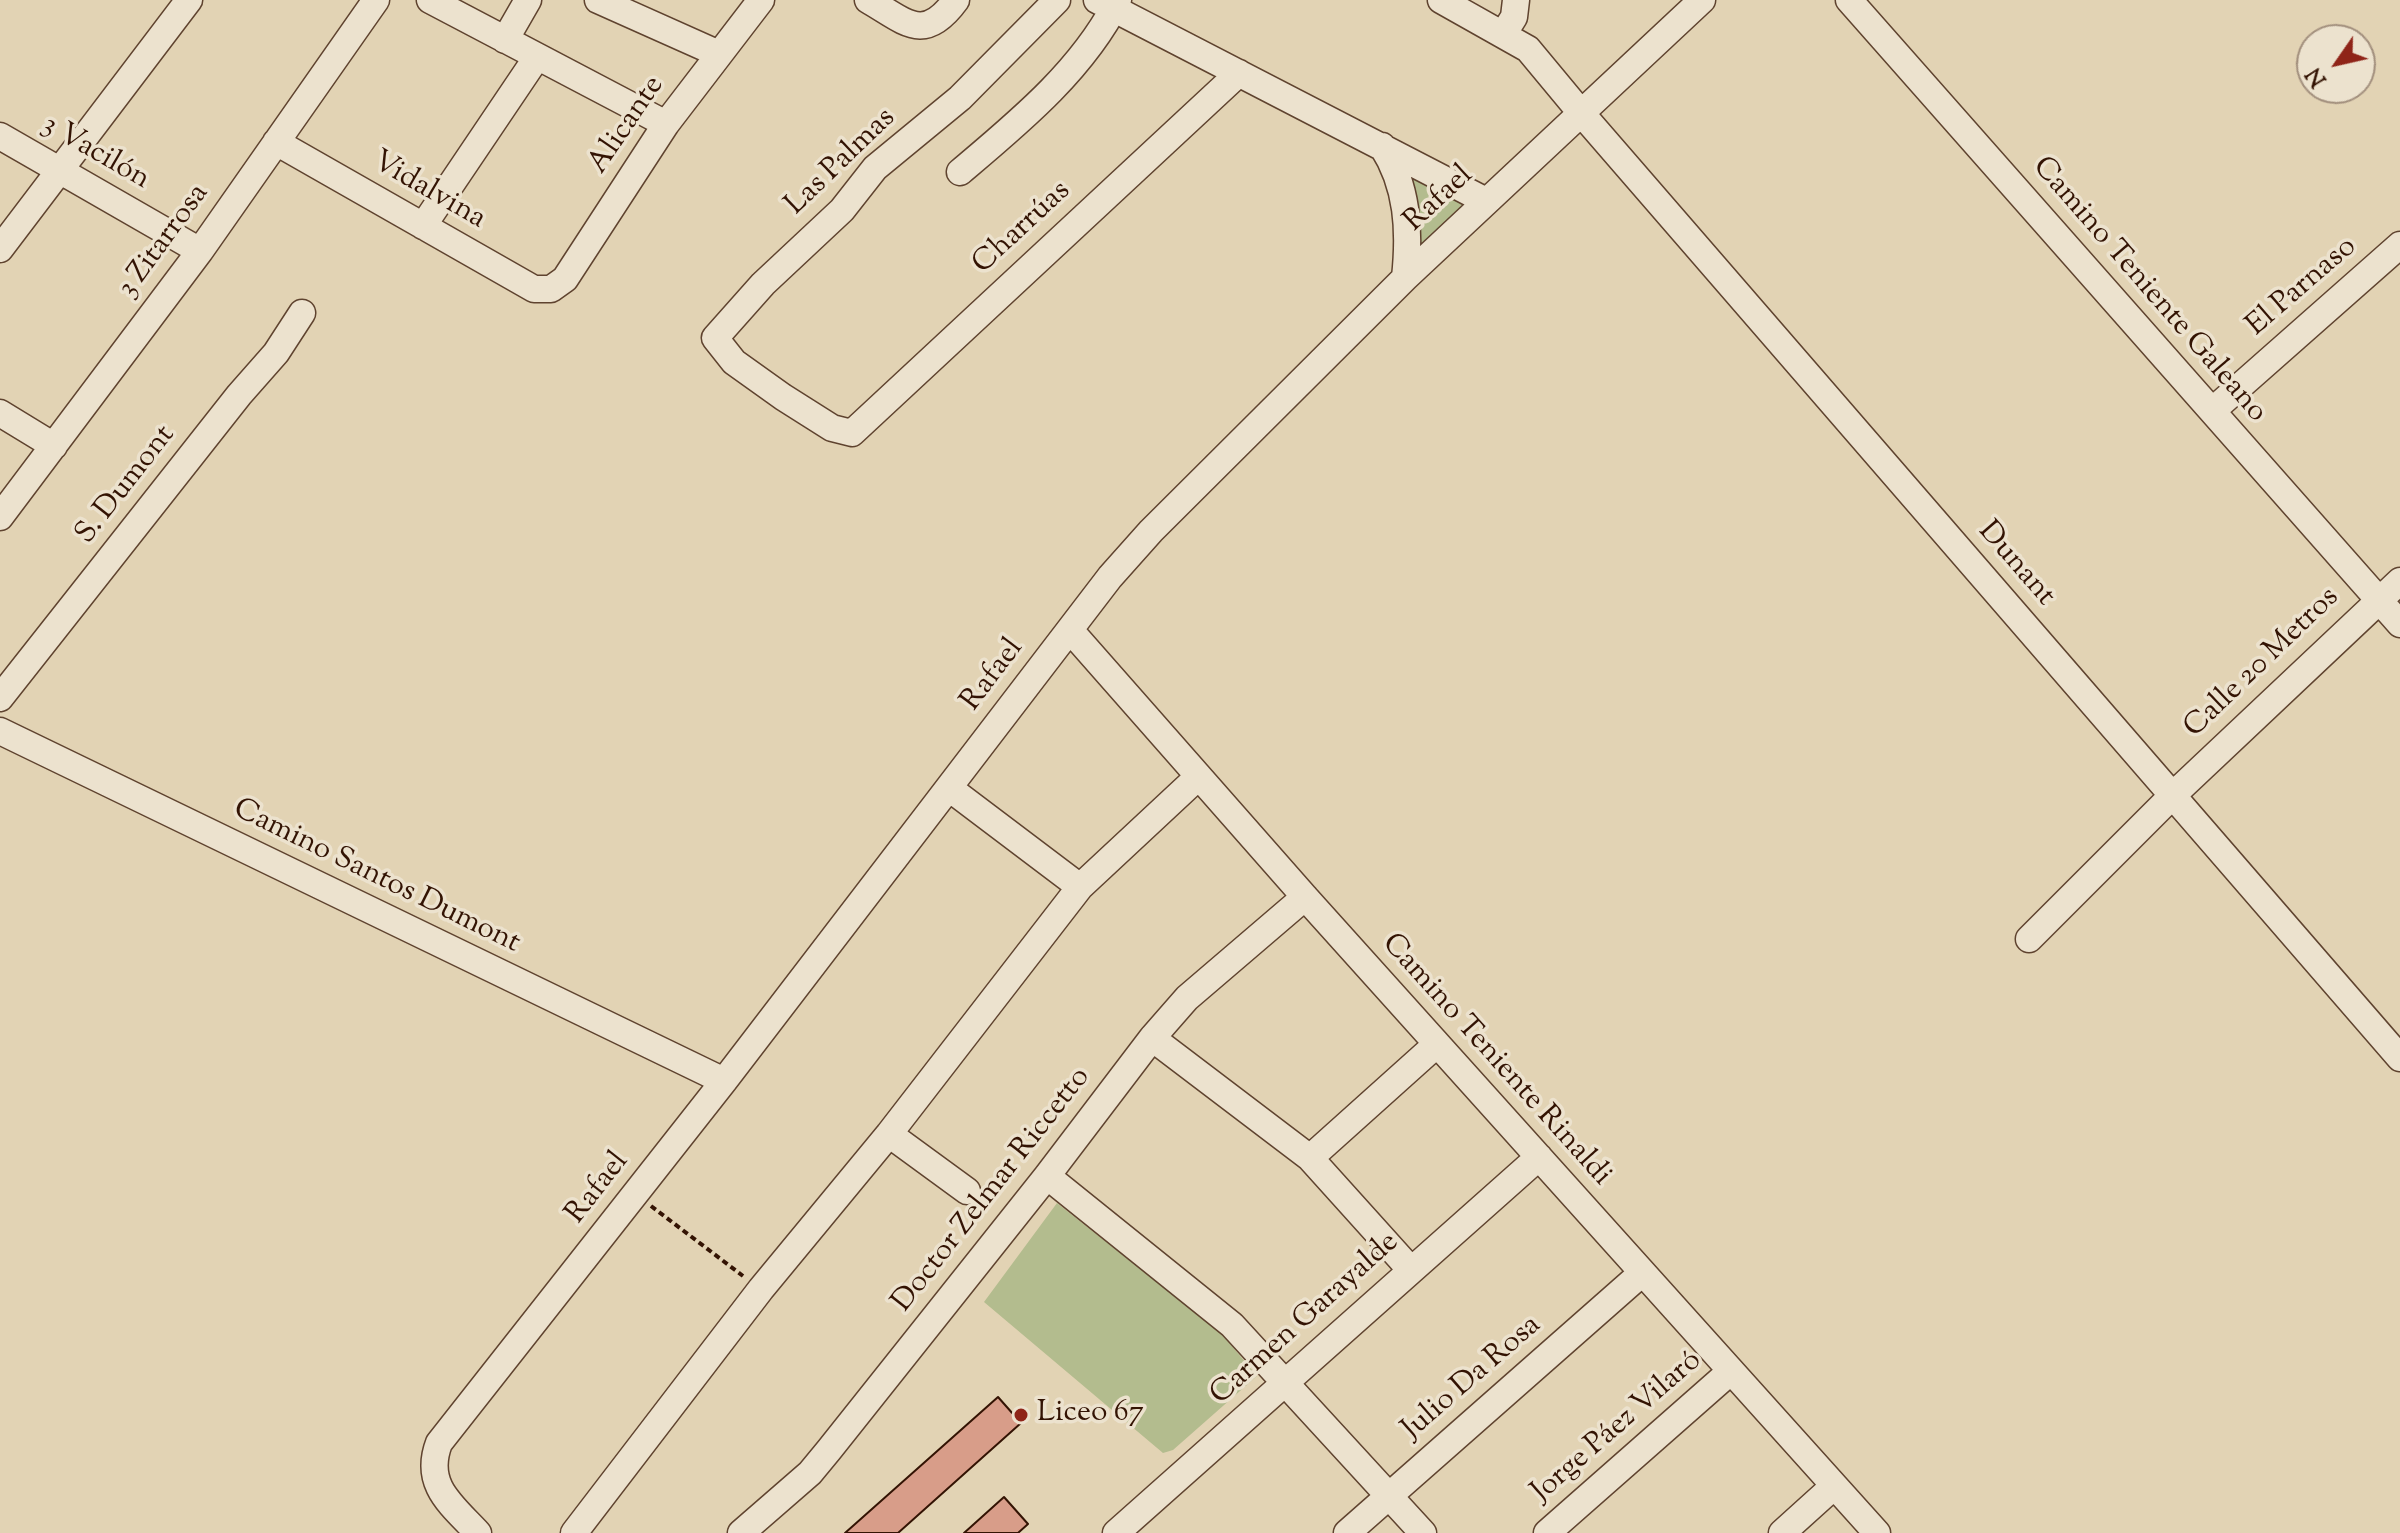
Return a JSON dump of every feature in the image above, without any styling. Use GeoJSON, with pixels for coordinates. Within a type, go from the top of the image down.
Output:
{"type":"FeatureCollection","features":[{"type":"Feature","properties":{"kind":"street"},"geometry":{"type":"LineString","coordinates":[[0,249],[189,0]]}},
{"type":"Feature","properties":{"kind":"street","name":"3 Zitarrosa"},"geometry":{"type":"LineString","coordinates":[[0,517],[200,251],[376,0]]}},
{"type":"Feature","properties":{"kind":"street"},"geometry":{"type":"LineString","coordinates":[[430,0],[666,124]]}},
{"type":"Feature","properties":{"kind":"street"},"geometry":{"type":"LineString","coordinates":[[505,40],[528,0]]}},
{"type":"Feature","properties":{"kind":"street"},"geometry":{"type":"LineString","coordinates":[[598,0],[719,54]]}},
{"type":"Feature","properties":{"kind":"street","name":"Alicante"},"geometry":{"type":"LineString","coordinates":[[551,289],[565,279],[666,124],[761,0]]}},
{"type":"Feature","properties":{"kind":"street"},"geometry":{"type":"LineString","coordinates":[[868,0],[911,25],[928,26],[944,16],[956,0]]}},
{"type":"Feature","properties":{"kind":"street","name":"Las Palmas"},"geometry":{"type":"LineString","coordinates":[[852,433],[832,428],[783,397],[734,362],[715,338],[763,284],[842,210],[875,168],[960,98],[1057,0]]}},
{"type":"Feature","properties":{"kind":"street","name":"Dunant"},"geometry":{"type":"LineString","coordinates":[[1441,0],[1528,49],[2400,1058]]}},
{"type":"Feature","properties":{"kind":"street"},"geometry":{"type":"LineString","coordinates":[[1504,33],[1514,17],[1516,0]]}},
{"type":"Feature","properties":{"kind":"street","name":"Camino Teniente Galeano"},"geometry":{"type":"LineString","coordinates":[[1849,0],[2400,624]]}},
{"type":"Feature","properties":{"kind":"street"},"geometry":{"type":"LineString","coordinates":[[960,172],[1056,85],[1089,46],[1110,3],[1486,201]]}},
{"type":"Feature","properties":{"kind":"street","name":"Rafael"},"geometry":{"type":"LineString","coordinates":[[478,1533],[446,1498],[433,1471],[433,1457],[439,1443],[724,1081],[1110,577],[1151,531],[1405,278],[1582,114],[1689,4]]}},
{"type":"Feature","properties":{"kind":"street"},"geometry":{"type":"LineString","coordinates":[[423,226],[537,57]]}},
{"type":"Feature","properties":{"kind":"street","name":"Charrúas"},"geometry":{"type":"LineString","coordinates":[[852,433],[1239,73]]}},
{"type":"Feature","properties":{"kind":"street","name":"3 Vacilón"},"geometry":{"type":"LineString","coordinates":[[0,136],[200,251]]}},
{"type":"Feature","properties":{"kind":"street","name":"Vidalvina"},"geometry":{"type":"LineString","coordinates":[[276,142],[534,289],[551,289]]}},
{"type":"Feature","properties":{"kind":"street"},"geometry":{"type":"LineString","coordinates":[[1382,146],[1401,183],[1409,245],[1405,278]]}},
{"type":"Feature","properties":{"kind":"street","name":"El Parnaso"},"geometry":{"type":"LineString","coordinates":[[2212,411],[2400,245]]}},
{"type":"Feature","properties":{"kind":"street","name":"S. Dumont"},"geometry":{"type":"LineString","coordinates":[[0,698],[239,395],[276,353],[302,313]]}},
{"type":"Feature","properties":{"kind":"street"},"geometry":{"type":"LineString","coordinates":[[0,413],[54,446]]}},
{"type":"Feature","properties":{"kind":"street","name":"Calle 20 Metros"},"geometry":{"type":"LineString","coordinates":[[2029,939],[2172,796],[2400,581]]}},
{"type":"Feature","properties":{"kind":"street","name":"Camino Teniente Rinaldi"},"geometry":{"type":"LineString","coordinates":[[1070,630],[1305,897],[1877,1533]]}},
{"type":"Feature","properties":{"kind":"street","name":"Camino Santos Dumont"},"geometry":{"type":"LineString","coordinates":[[0,731],[724,1081]]}},
{"type":"Feature","properties":{"kind":"street"},"geometry":{"type":"LineString","coordinates":[[574,1533],[761,1289],[889,1134],[1080,887],[1198,777]]}},
{"type":"Feature","properties":{"kind":"street"},"geometry":{"type":"LineString","coordinates":[[949,788],[1080,887]]}},
{"type":"Feature","properties":{"kind":"street","name":"Doctor Zelmar Riccetto"},"geometry":{"type":"LineString","coordinates":[[741,1533],[810,1473],[1047,1176],[1152,1038],[1187,998],[1305,897]]}},
{"type":"Feature","properties":{"kind":"street"},"geometry":{"type":"LineString","coordinates":[[1152,1038],[1310,1158],[1410,1269]]}},
{"type":"Feature","properties":{"kind":"street"},"geometry":{"type":"LineString","coordinates":[[1310,1158],[1437,1044]]}},
{"type":"Feature","properties":{"kind":"street"},"geometry":{"type":"LineString","coordinates":[[889,1134],[967,1191]]}},
{"type":"Feature","properties":{"kind":"street","name":"Carmen Garayalde"},"geometry":{"type":"LineString","coordinates":[[1116,1533],[1539,1157]]}},
{"type":"Feature","properties":{"kind":"street"},"geometry":{"type":"LineString","coordinates":[[1047,1176],[1232,1325],[1423,1533]]}},
{"type":"Feature","properties":{"kind":"street","name":"Julio Da Rosa"},"geometry":{"type":"LineString","coordinates":[[1347,1533],[1642,1273]]}},
{"type":"Feature","properties":{"kind":"street","name":"Jorge Páez Vilaró"},"geometry":{"type":"LineString","coordinates":[[1547,1533],[1731,1371]]}},
{"type":"Feature","properties":{"kind":"street"},"geometry":{"type":"LineString","coordinates":[[1782,1533],[1834,1486]]}},
{"type":"Feature","properties":{"kind":"path"},"geometry":{"type":"LineString","coordinates":[[636,1194],[761,1289]]}},
{"type":"Feature","properties":{"kind":"green space"},"geometry":{"type":"Polygon","coordinates":[[[1416,174],[1467,204],[1430,246],[1420,244],[1410,178],[1416,174]]]}},
{"type":"Feature","properties":{"kind":"green space"},"geometry":{"type":"Polygon","coordinates":[[[1057,1203],[1221,1333],[1257,1376],[1173,1450],[1163,1453],[984,1302],[1057,1203]]]}},
{"type":"Feature","properties":{"kind":"building"},"geometry":{"type":"Polygon","coordinates":[[[998,1397],[1021,1423],[898,1533],[845,1533],[998,1397]]]}},
{"type":"Feature","properties":{"kind":"building"},"geometry":{"type":"Polygon","coordinates":[[[1004,1497],[1028,1524],[1018,1533],[964,1533],[1004,1497]]]}},
{"type":"Feature","properties":{"kind":"place","name":"Liceo 67"},"geometry":{"type":"Point","coordinates":[1021,1415]}}]}
